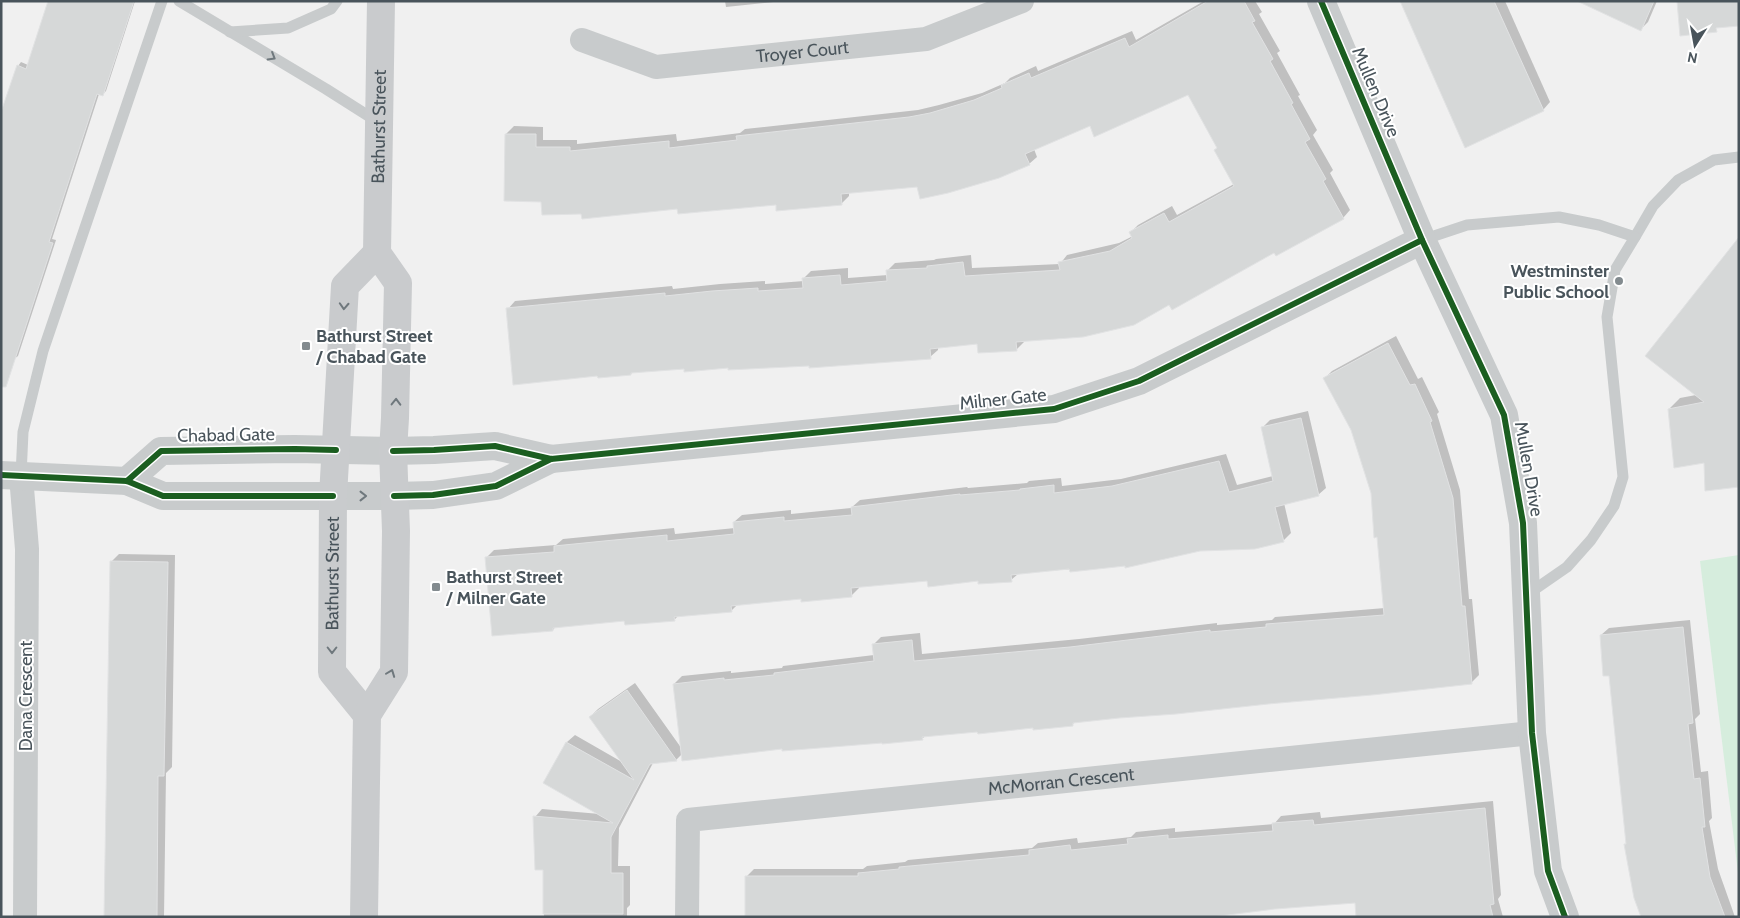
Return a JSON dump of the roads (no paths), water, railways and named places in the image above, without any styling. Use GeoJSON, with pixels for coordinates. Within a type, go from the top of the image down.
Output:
{"type":"FeatureCollection","features":[{"type":"Feature","properties":{"kind":"main road","name":"Bathurst Street"},"geometry":{"type":"LineString","coordinates":[[368,715],[332,672],[333,496],[344,286],[377,252],[381,1]]}},
{"type":"Feature","properties":{"kind":"main road"},"geometry":{"type":"LineString","coordinates":[[364,917],[368,715],[394,672],[396,531],[393,451],[398,283],[377,252]]}},
{"type":"Feature","properties":{"kind":"street","name":"Troyer Court"},"geometry":{"type":"LineString","coordinates":[[582,40],[656,67],[926,39],[1022,1]]}},
{"type":"Feature","properties":{"kind":"street","name":"Mullen Drive"},"geometry":{"type":"LineString","coordinates":[[1321,1],[1422,240],[1504,415],[1523,523],[1532,733],[1548,871],[1565,917]]}},
{"type":"Feature","properties":{"kind":"street","name":"Milner Gate"},"geometry":{"type":"LineString","coordinates":[[393,451],[495,446],[552,459],[1054,409],[1139,381],[1422,240]]}},
{"type":"Feature","properties":{"kind":"street","name":"Chabad Gate"},"geometry":{"type":"LineString","coordinates":[[127,481],[161,451],[295,449],[393,451]]}},
{"type":"Feature","properties":{"kind":"street","name":"Milner Gate"},"geometry":{"type":"LineString","coordinates":[[333,496],[433,495],[496,486],[552,459]]}},
{"type":"Feature","properties":{"kind":"street"},"geometry":{"type":"LineString","coordinates":[[11,475],[127,481],[164,496],[333,496]]}},
{"type":"Feature","properties":{"kind":"street","name":"Dana Crescent"},"geometry":{"type":"LineString","coordinates":[[11,475],[27,549],[25,917]]}},
{"type":"Feature","properties":{"kind":"street","name":"McMorran Crescent"},"geometry":{"type":"LineString","coordinates":[[686,917],[688,820],[1532,733]]}},
{"type":"Feature","properties":{"kind":"lane"},"geometry":{"type":"LineString","coordinates":[[11,475],[43,351],[162,1]]}},
{"type":"Feature","properties":{"kind":"lane"},"geometry":{"type":"LineString","coordinates":[[179,1],[379,123]]}},
{"type":"Feature","properties":{"kind":"lane"},"geometry":{"type":"LineString","coordinates":[[230,32],[288,28],[331,9],[337,1]]}},
{"type":"Feature","properties":{"kind":"lane"},"geometry":{"type":"LineString","coordinates":[[1526,594],[1567,567],[1591,540],[1614,506],[1624,477],[1607,317],[1615,270],[1653,206],[1678,180],[1714,160],[1739,157]]}},
{"type":"Feature","properties":{"kind":"lane"},"geometry":{"type":"LineString","coordinates":[[1422,240],[1467,225],[1560,217],[1599,225],[1635,238]]}},
{"type":"Feature","properties":{"kind":"place","name":"Westminster Public School"},"geometry":{"type":"Point","coordinates":[1619,281]}},
{"type":"Feature","properties":{"kind":"place","name":"Bathurst Street / Chabad Gate"},"geometry":{"type":"Point","coordinates":[306,346]}},
{"type":"Feature","properties":{"kind":"place","name":"Bathurst Street / Milner Gate"},"geometry":{"type":"Point","coordinates":[436,587]}}]}
